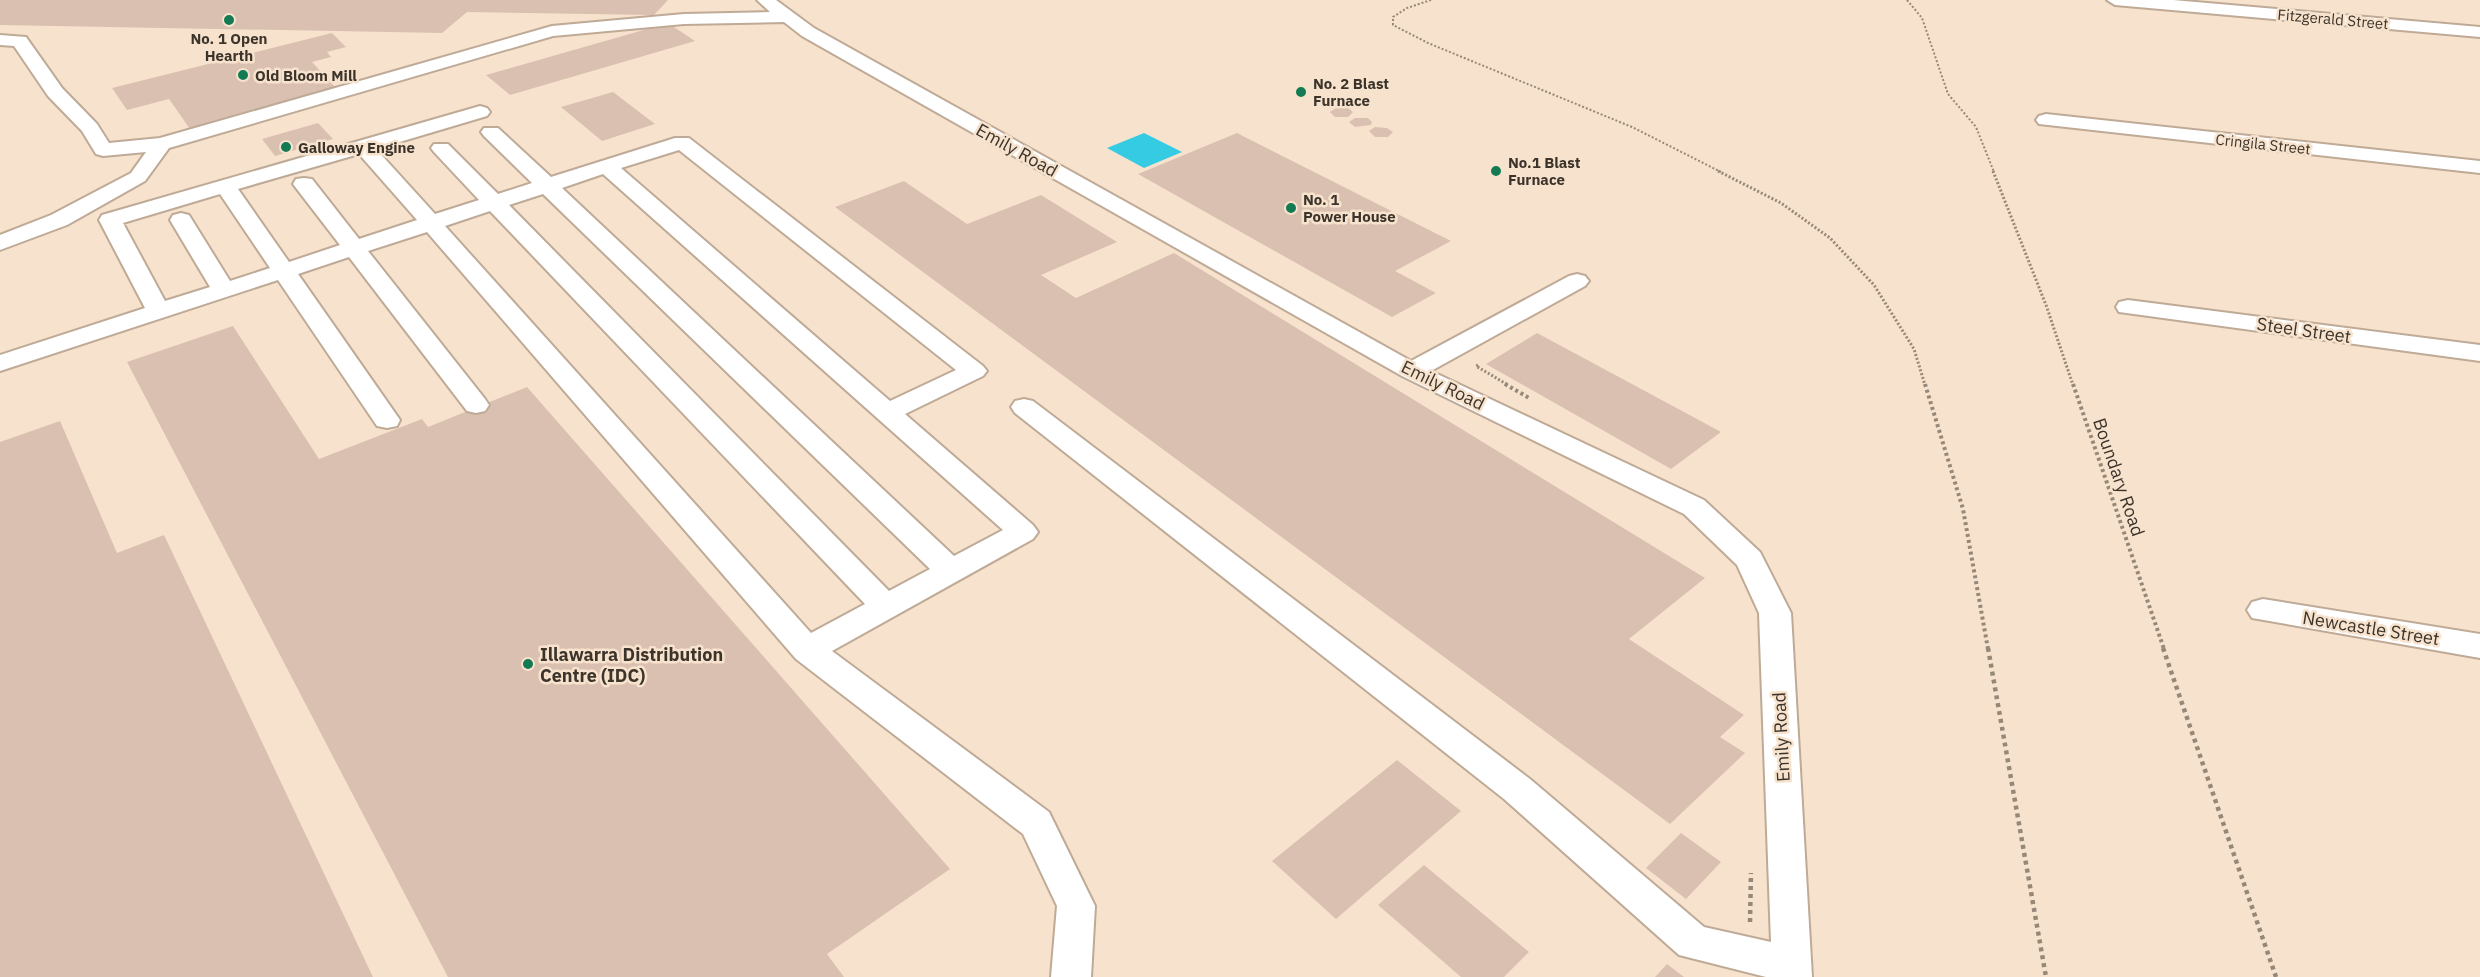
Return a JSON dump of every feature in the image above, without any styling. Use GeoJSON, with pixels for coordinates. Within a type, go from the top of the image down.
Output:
{"type":"FeatureCollection","features":[{"type":"Feature","properties":{"kind":"street","name":"Emily Road"},"geometry":{"type":"LineString","coordinates":[[765,0],[808,32],[1411,371],[1694,507],[1749,559],[1775,613],[1792,971]]}},
{"type":"Feature","properties":{"kind":"street","name":"Fitzgerald Street"},"geometry":{"type":"LineString","coordinates":[[2115,0],[2480,33]]}},
{"type":"Feature","properties":{"kind":"street"},"geometry":{"type":"LineString","coordinates":[[0,40],[20,41],[55,92],[90,129],[103,150],[162,144],[552,31],[684,19],[787,17]]}},
{"type":"Feature","properties":{"kind":"street","name":"Cringila Street"},"geometry":{"type":"LineString","coordinates":[[2046,120],[2480,167]]}},
{"type":"Feature","properties":{"kind":"street"},"geometry":{"type":"LineString","coordinates":[[159,312],[110,220],[363,146],[485,122],[547,186],[951,571]]}},
{"type":"Feature","properties":{"kind":"street"},"geometry":{"type":"LineString","coordinates":[[0,363],[682,142],[974,371],[887,412]]}},
{"type":"Feature","properties":{"kind":"street"},"geometry":{"type":"LineString","coordinates":[[0,243],[59,220],[138,177],[162,144]]}},
{"type":"Feature","properties":{"kind":"street"},"geometry":{"type":"LineString","coordinates":[[363,146],[807,650],[1036,823],[1076,906],[1071,977]]}},
{"type":"Feature","properties":{"kind":"street"},"geometry":{"type":"LineString","coordinates":[[441,148],[886,607]]}},
{"type":"Feature","properties":{"kind":"street"},"geometry":{"type":"LineString","coordinates":[[606,166],[1023,532],[807,650]]}},
{"type":"Feature","properties":{"kind":"street"},"geometry":{"type":"LineString","coordinates":[[304,184],[476,405]]}},
{"type":"Feature","properties":{"kind":"street"},"geometry":{"type":"LineString","coordinates":[[225,186],[387,420]]}},
{"type":"Feature","properties":{"kind":"street"},"geometry":{"type":"LineString","coordinates":[[182,220],[224,290]]}},
{"type":"Feature","properties":{"kind":"street"},"geometry":{"type":"LineString","coordinates":[[1411,371],[1577,281]]}},
{"type":"Feature","properties":{"kind":"street","name":"Steel Street"},"geometry":{"type":"LineString","coordinates":[[2128,307],[2480,354]]}},
{"type":"Feature","properties":{"kind":"street"},"geometry":{"type":"LineString","coordinates":[[1024,407],[1517,789],[1693,942],[1749,955],[1792,971]]}},
{"type":"Feature","properties":{"kind":"street","name":"Newcastle Street"},"geometry":{"type":"LineString","coordinates":[[2263,610],[2480,646]]}},
{"type":"Feature","properties":{"kind":"path"},"geometry":{"type":"LineString","coordinates":[[1431,0],[1407,8],[1393,17],[1393,26],[1428,43],[1632,127],[1781,203],[1830,238],[1874,285],[1909,340],[1914,349],[1963,509],[2046,977]]}},
{"type":"Feature","properties":{"kind":"path","name":"Boundary Road"},"geometry":{"type":"LineString","coordinates":[[1907,0],[1922,18],[1948,94],[1976,127],[2046,305],[2276,977]]}},
{"type":"Feature","properties":{"kind":"path"},"geometry":{"type":"LineString","coordinates":[[1485,359],[1476,366],[1546,407],[1527,425]]}},
{"type":"Feature","properties":{"kind":"path"},"geometry":{"type":"LineString","coordinates":[[1749,955],[1751,869]]}},
{"type":"Feature","properties":{"kind":"water"},"geometry":{"type":"Polygon","coordinates":[[[1144,133],[1182,152],[1144,168],[1107,148],[1144,133]]]}},
{"type":"Feature","properties":{"kind":"building","name":"No. 1 Open Hearth"},"geometry":{"type":"Polygon","coordinates":[[[0,0],[668,0],[654,15],[467,12],[442,33],[0,25],[0,0]]]}},
{"type":"Feature","properties":{"kind":"building"},"geometry":{"type":"Polygon","coordinates":[[[668,23],[695,41],[510,95],[486,75],[668,23]]]}},
{"type":"Feature","properties":{"kind":"building","name":"Old Bloom Mill"},"geometry":{"type":"Polygon","coordinates":[[[332,33],[346,47],[327,52],[331,57],[312,62],[337,89],[190,129],[169,99],[127,110],[112,88],[332,33]]]}},
{"type":"Feature","properties":{"kind":"building"},"geometry":{"type":"Polygon","coordinates":[[[613,92],[655,124],[602,141],[561,107],[613,92]]]}},
{"type":"Feature","properties":{"kind":"building"},"geometry":{"type":"Polygon","coordinates":[[[1336,108],[1348,108],[1353,112],[1348,117],[1335,117],[1330,112],[1336,108]]]}},
{"type":"Feature","properties":{"kind":"building"},"geometry":{"type":"Polygon","coordinates":[[[1355,118],[1368,118],[1372,122],[1371,125],[1355,127],[1349,122],[1355,118]]]}},
{"type":"Feature","properties":{"kind":"building","name":"Galloway Engine"},"geometry":{"type":"Polygon","coordinates":[[[318,123],[333,139],[275,156],[262,139],[318,123]]]}},
{"type":"Feature","properties":{"kind":"building"},"geometry":{"type":"Polygon","coordinates":[[[1375,127],[1387,128],[1393,132],[1388,137],[1375,137],[1369,131],[1375,127]]]}},
{"type":"Feature","properties":{"kind":"building","name":"No. 1 Power House"},"geometry":{"type":"Polygon","coordinates":[[[1237,133],[1451,241],[1395,271],[1436,293],[1392,317],[1138,174],[1237,133]]]}},
{"type":"Feature","properties":{"kind":"building"},"geometry":{"type":"Polygon","coordinates":[[[904,181],[967,224],[1041,195],[1117,242],[1041,275],[1076,298],[1174,253],[1705,578],[1629,639],[1744,715],[1720,737],[1745,753],[1670,824],[835,207],[904,181]]]}},
{"type":"Feature","properties":{"kind":"building","name":"Illawarra Distribution Centre (IDC)"},"geometry":{"type":"Polygon","coordinates":[[[233,326],[319,459],[422,419],[428,427],[527,387],[950,869],[827,954],[844,977],[448,977],[127,362],[233,326]]]}},
{"type":"Feature","properties":{"kind":"building"},"geometry":{"type":"Polygon","coordinates":[[[1537,333],[1721,432],[1671,469],[1486,364],[1537,333]]]}},
{"type":"Feature","properties":{"kind":"building"},"geometry":{"type":"Polygon","coordinates":[[[60,421],[117,553],[164,535],[373,977],[0,977],[0,442],[60,421]]]}},
{"type":"Feature","properties":{"kind":"building"},"geometry":{"type":"Polygon","coordinates":[[[1397,760],[1461,811],[1336,919],[1272,861],[1397,760]]]}},
{"type":"Feature","properties":{"kind":"building"},"geometry":{"type":"Polygon","coordinates":[[[1681,833],[1721,862],[1686,899],[1646,868],[1681,833]]]}},
{"type":"Feature","properties":{"kind":"building"},"geometry":{"type":"Polygon","coordinates":[[[1424,865],[1529,952],[1504,977],[1461,977],[1378,905],[1424,865]]]}},
{"type":"Feature","properties":{"kind":"building"},"geometry":{"type":"Polygon","coordinates":[[[1667,964],[1684,977],[1655,977],[1667,964]]]}},
{"type":"Feature","properties":{"kind":"place","name":"No. 1 Open Hearth"},"geometry":{"type":"Point","coordinates":[229,20]}},
{"type":"Feature","properties":{"kind":"place","name":"Old Bloom Mill"},"geometry":{"type":"Point","coordinates":[243,75]}},
{"type":"Feature","properties":{"kind":"place","name":"No. 2 Blast Furnace"},"geometry":{"type":"Point","coordinates":[1301,92]}},
{"type":"Feature","properties":{"kind":"place","name":"Galloway Engine"},"geometry":{"type":"Point","coordinates":[286,147]}},
{"type":"Feature","properties":{"kind":"place","name":"No.1 Blast Furnace"},"geometry":{"type":"Point","coordinates":[1496,171]}},
{"type":"Feature","properties":{"kind":"place","name":"No. 1 Power House"},"geometry":{"type":"Point","coordinates":[1291,208]}},
{"type":"Feature","properties":{"kind":"place","name":"Illawarra Distribution Centre (IDC)"},"geometry":{"type":"Point","coordinates":[528,664]}}]}
